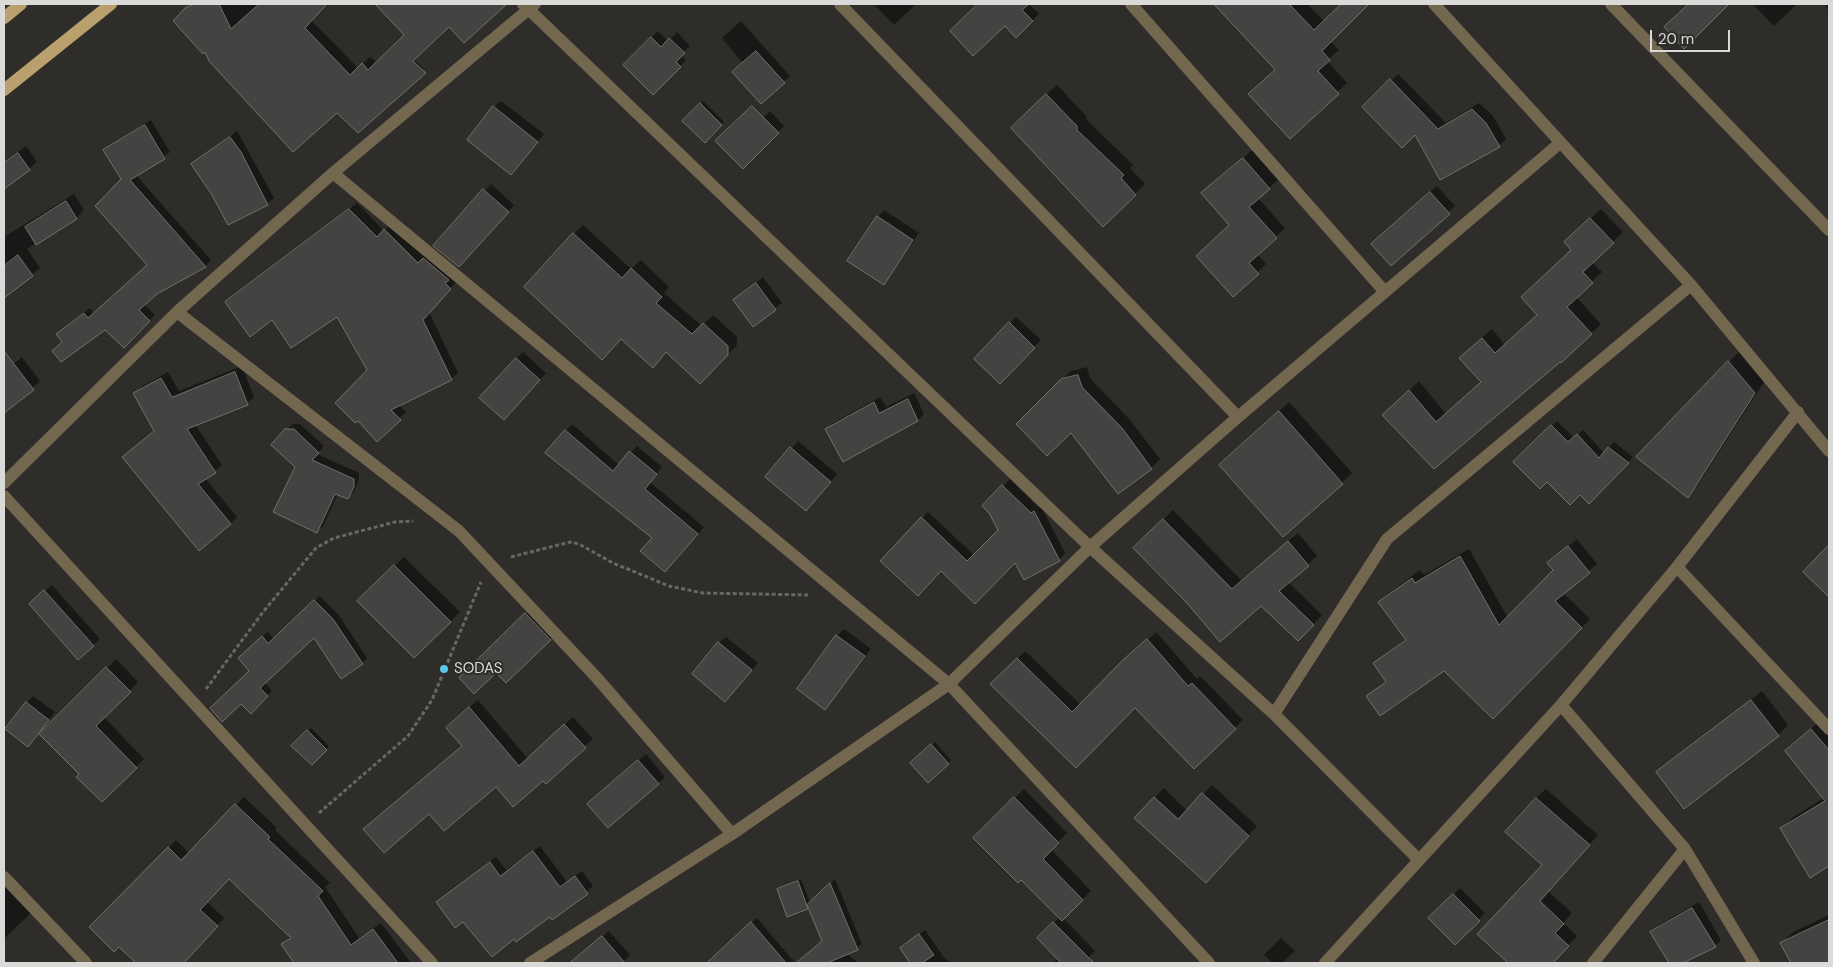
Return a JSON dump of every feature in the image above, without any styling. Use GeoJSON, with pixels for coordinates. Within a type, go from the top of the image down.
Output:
{"type":"FeatureCollection","features":[{"type":"Feature","properties":{"kind":"main road"},"geometry":{"type":"LineString","coordinates":[[4,18],[21,4]]}},
{"type":"Feature","properties":{"kind":"main road"},"geometry":{"type":"LineString","coordinates":[[4,90],[111,4]]}},
{"type":"Feature","properties":{"kind":"street"},"geometry":{"type":"LineString","coordinates":[[840,4],[1238,417]]}},
{"type":"Feature","properties":{"kind":"street"},"geometry":{"type":"LineString","coordinates":[[1131,4],[1385,292]]}},
{"type":"Feature","properties":{"kind":"street"},"geometry":{"type":"LineString","coordinates":[[1434,4],[1691,285],[1829,451]]}},
{"type":"Feature","properties":{"kind":"street"},"geometry":{"type":"LineString","coordinates":[[1611,4],[1829,230]]}},
{"type":"Feature","properties":{"kind":"street"},"geometry":{"type":"LineString","coordinates":[[4,483],[177,312],[333,173],[529,6],[1090,547],[1274,714],[1419,860]]}},
{"type":"Feature","properties":{"kind":"street"},"geometry":{"type":"LineString","coordinates":[[530,963],[732,834],[949,684],[1090,547],[1238,417],[1560,143]]}},
{"type":"Feature","properties":{"kind":"street"},"geometry":{"type":"LineString","coordinates":[[333,173],[949,684],[1209,963]]}},
{"type":"Feature","properties":{"kind":"street"},"geometry":{"type":"LineString","coordinates":[[1274,714],[1387,539],[1691,285]]}},
{"type":"Feature","properties":{"kind":"street"},"geometry":{"type":"LineString","coordinates":[[177,312],[458,531],[597,678],[732,834]]}},
{"type":"Feature","properties":{"kind":"street"},"geometry":{"type":"LineString","coordinates":[[1325,963],[1561,705],[1677,567],[1798,412]]}},
{"type":"Feature","properties":{"kind":"street"},"geometry":{"type":"LineString","coordinates":[[4,496],[432,963]]}},
{"type":"Feature","properties":{"kind":"street"},"geometry":{"type":"LineString","coordinates":[[1677,567],[1829,728]]}},
{"type":"Feature","properties":{"kind":"street"},"geometry":{"type":"LineString","coordinates":[[1561,705],[1685,849],[1754,963]]}},
{"type":"Feature","properties":{"kind":"street"},"geometry":{"type":"LineString","coordinates":[[1593,963],[1685,849]]}},
{"type":"Feature","properties":{"kind":"street"},"geometry":{"type":"LineString","coordinates":[[4,877],[78,961]]}},
{"type":"Feature","properties":{"kind":"path"},"geometry":{"type":"LineString","coordinates":[[195,704],[263,612],[316,548],[334,538],[395,522],[442,519]]}},
{"type":"Feature","properties":{"kind":"path"},"geometry":{"type":"LineString","coordinates":[[305,824],[408,736],[432,700],[489,563],[570,542],[579,544],[613,563],[669,586],[703,593],[811,595]]}},
{"type":"Feature","properties":{"kind":"building"},"geometry":{"type":"Polygon","coordinates":[[[195,4],[219,4],[231,29],[259,4],[327,4],[305,28],[350,75],[362,63],[368,70],[404,35],[375,4],[507,4],[464,43],[449,27],[413,61],[426,73],[358,133],[337,113],[293,152],[209,61],[205,52],[203,54],[173,21],[185,8],[195,4]]]}},
{"type":"Feature","properties":{"kind":"building"},"geometry":{"type":"Polygon","coordinates":[[[978,4],[1029,4],[1022,10],[1033,21],[1016,38],[1005,26],[973,56],[950,31],[978,4]]]}},
{"type":"Feature","properties":{"kind":"building"},"geometry":{"type":"Polygon","coordinates":[[[1214,4],[1289,4],[1314,30],[1341,4],[1369,4],[1322,51],[1330,60],[1318,71],[1339,94],[1290,139],[1248,94],[1275,70],[1214,4]]]}},
{"type":"Feature","properties":{"kind":"building"},"geometry":{"type":"Polygon","coordinates":[[[1689,4],[1729,4],[1684,49],[1664,27],[1689,4]]]}},
{"type":"Feature","properties":{"kind":"building"},"geometry":{"type":"Polygon","coordinates":[[[651,37],[661,47],[669,38],[685,53],[676,62],[681,67],[653,95],[623,65],[651,37]]]}},
{"type":"Feature","properties":{"kind":"building"},"geometry":{"type":"Polygon","coordinates":[[[756,51],[785,83],[761,104],[732,72],[756,51]]]}},
{"type":"Feature","properties":{"kind":"building"},"geometry":{"type":"Polygon","coordinates":[[[1390,79],[1438,129],[1472,109],[1486,123],[1500,147],[1440,180],[1415,135],[1402,148],[1362,107],[1390,79]]]}},
{"type":"Feature","properties":{"kind":"building"},"geometry":{"type":"Polygon","coordinates":[[[1046,94],[1077,126],[1077,130],[1124,175],[1121,178],[1136,195],[1103,227],[1011,128],[1046,94]]]}},
{"type":"Feature","properties":{"kind":"building"},"geometry":{"type":"Polygon","coordinates":[[[700,103],[722,125],[705,143],[682,121],[700,103]]]}},
{"type":"Feature","properties":{"kind":"building"},"geometry":{"type":"Polygon","coordinates":[[[493,106],[538,142],[511,175],[467,140],[493,106]]]}},
{"type":"Feature","properties":{"kind":"building"},"geometry":{"type":"Polygon","coordinates":[[[752,106],[779,133],[743,169],[715,141],[752,106]]]}},
{"type":"Feature","properties":{"kind":"building"},"geometry":{"type":"Polygon","coordinates":[[[145,125],[165,159],[130,180],[206,267],[157,294],[139,310],[150,321],[124,348],[105,330],[61,362],[52,351],[62,342],[56,334],[84,313],[88,318],[147,265],[95,206],[121,179],[103,150],[145,125]]]}},
{"type":"Feature","properties":{"kind":"building"},"geometry":{"type":"Polygon","coordinates":[[[230,137],[241,152],[268,205],[228,225],[212,195],[191,164],[230,137]]]}},
{"type":"Feature","properties":{"kind":"building"},"geometry":{"type":"Polygon","coordinates":[[[18,153],[30,170],[4,189],[4,163],[18,153]]]}},
{"type":"Feature","properties":{"kind":"building"},"geometry":{"type":"Polygon","coordinates":[[[1243,158],[1270,189],[1249,207],[1277,238],[1249,263],[1259,274],[1233,297],[1196,256],[1229,225],[1201,193],[1243,158]]]}},
{"type":"Feature","properties":{"kind":"building"},"geometry":{"type":"Polygon","coordinates":[[[483,189],[509,212],[459,267],[433,246],[483,189]]]}},
{"type":"Feature","properties":{"kind":"building"},"geometry":{"type":"Polygon","coordinates":[[[1430,192],[1450,214],[1391,266],[1371,244],[1430,192]]]}},
{"type":"Feature","properties":{"kind":"building"},"geometry":{"type":"Polygon","coordinates":[[[66,201],[77,219],[36,245],[25,227],[66,201]]]}},
{"type":"Feature","properties":{"kind":"building"},"geometry":{"type":"Polygon","coordinates":[[[349,209],[377,237],[384,229],[418,263],[423,258],[449,280],[445,283],[451,289],[423,320],[452,380],[391,410],[401,420],[377,442],[358,421],[355,423],[335,403],[367,370],[337,317],[291,348],[272,320],[250,337],[225,302],[349,209]]]}},
{"type":"Feature","properties":{"kind":"building"},"geometry":{"type":"Polygon","coordinates":[[[877,216],[913,240],[884,285],[847,261],[877,216]]]}},
{"type":"Feature","properties":{"kind":"building"},"geometry":{"type":"Polygon","coordinates":[[[1590,218],[1614,243],[1583,272],[1593,283],[1567,307],[1592,334],[1561,363],[1434,469],[1382,415],[1409,390],[1436,422],[1481,382],[1459,358],[1482,338],[1495,353],[1537,315],[1521,297],[1571,250],[1564,242],[1590,218]]]}},
{"type":"Feature","properties":{"kind":"building"},"geometry":{"type":"Polygon","coordinates":[[[573,233],[622,278],[631,268],[662,297],[656,303],[692,334],[703,323],[728,346],[728,355],[700,384],[666,352],[653,368],[621,339],[602,360],[524,287],[573,233]]]}},
{"type":"Feature","properties":{"kind":"building"},"geometry":{"type":"Polygon","coordinates":[[[18,255],[33,276],[4,298],[4,266],[18,255]]]}},
{"type":"Feature","properties":{"kind":"building"},"geometry":{"type":"Polygon","coordinates":[[[756,283],[776,310],[753,327],[733,300],[756,283]]]}},
{"type":"Feature","properties":{"kind":"building"},"geometry":{"type":"Polygon","coordinates":[[[1009,322],[1035,348],[1000,384],[974,359],[1009,322]]]}},
{"type":"Feature","properties":{"kind":"building"},"geometry":{"type":"Polygon","coordinates":[[[4,351],[34,390],[4,413],[4,351]]]}},
{"type":"Feature","properties":{"kind":"building"},"geometry":{"type":"Polygon","coordinates":[[[516,358],[540,380],[504,420],[479,398],[516,358]]]}},
{"type":"Feature","properties":{"kind":"building"},"geometry":{"type":"Polygon","coordinates":[[[1728,361],[1755,393],[1688,498],[1636,457],[1728,361]]]}},
{"type":"Feature","properties":{"kind":"building"},"geometry":{"type":"Polygon","coordinates":[[[235,372],[248,405],[187,429],[216,473],[198,484],[231,524],[199,551],[122,457],[154,431],[133,393],[161,378],[172,397],[235,372]]]}},
{"type":"Feature","properties":{"kind":"building"},"geometry":{"type":"Polygon","coordinates":[[[1078,375],[1082,387],[1122,428],[1152,469],[1118,494],[1071,433],[1047,456],[1016,424],[1061,379],[1078,375]]]}},
{"type":"Feature","properties":{"kind":"building"},"geometry":{"type":"Polygon","coordinates":[[[908,399],[918,421],[843,462],[825,429],[874,402],[879,413],[908,399]]]}},
{"type":"Feature","properties":{"kind":"building"},"geometry":{"type":"Polygon","coordinates":[[[1279,411],[1343,484],[1283,537],[1219,465],[1279,411]]]}},
{"type":"Feature","properties":{"kind":"building"},"geometry":{"type":"Polygon","coordinates":[[[1551,425],[1568,442],[1577,434],[1599,458],[1608,447],[1629,463],[1589,504],[1580,495],[1570,505],[1547,482],[1540,489],[1513,462],[1551,425]]]}},
{"type":"Feature","properties":{"kind":"building"},"geometry":{"type":"Polygon","coordinates":[[[285,429],[294,429],[319,453],[312,460],[354,479],[354,487],[348,499],[335,494],[317,533],[273,512],[295,467],[271,445],[285,429]]]}},
{"type":"Feature","properties":{"kind":"building"},"geometry":{"type":"Polygon","coordinates":[[[565,430],[613,471],[629,451],[657,474],[645,489],[698,534],[665,572],[640,551],[652,538],[545,453],[565,430]]]}},
{"type":"Feature","properties":{"kind":"building"},"geometry":{"type":"Polygon","coordinates":[[[790,447],[831,482],[806,511],[765,477],[790,447]]]}},
{"type":"Feature","properties":{"kind":"building"},"geometry":{"type":"Polygon","coordinates":[[[1002,485],[1031,513],[1034,511],[1060,561],[1024,580],[1015,563],[975,604],[941,571],[918,596],[880,561],[921,517],[967,561],[998,530],[989,513],[982,506],[1002,485]]]}},
{"type":"Feature","properties":{"kind":"building"},"geometry":{"type":"Polygon","coordinates":[[[1163,519],[1232,589],[1288,541],[1309,566],[1279,591],[1314,625],[1298,641],[1261,606],[1220,642],[1186,602],[1133,548],[1163,519]]]}},
{"type":"Feature","properties":{"kind":"building"},"geometry":{"type":"Polygon","coordinates":[[[1829,545],[1829,597],[1803,572],[1829,545]]]}},
{"type":"Feature","properties":{"kind":"building"},"geometry":{"type":"Polygon","coordinates":[[[1568,546],[1590,573],[1555,601],[1582,628],[1493,719],[1444,671],[1380,716],[1366,696],[1386,682],[1373,663],[1406,640],[1378,602],[1412,578],[1415,583],[1460,556],[1499,625],[1553,570],[1547,563],[1568,546]]]}},
{"type":"Feature","properties":{"kind":"building"},"geometry":{"type":"Polygon","coordinates":[[[394,565],[451,622],[414,658],[357,601],[394,565]]]}},
{"type":"Feature","properties":{"kind":"building"},"geometry":{"type":"Polygon","coordinates":[[[44,590],[94,646],[78,660],[29,604],[44,590]]]}},
{"type":"Feature","properties":{"kind":"building"},"geometry":{"type":"Polygon","coordinates":[[[314,600],[333,619],[363,664],[341,679],[314,638],[260,688],[268,696],[251,714],[241,704],[222,722],[210,708],[249,671],[238,658],[262,636],[268,643],[314,600]]]}},
{"type":"Feature","properties":{"kind":"building"},"geometry":{"type":"Polygon","coordinates":[[[525,613],[551,640],[506,683],[496,673],[474,694],[459,678],[525,613]]]}},
{"type":"Feature","properties":{"kind":"building"},"geometry":{"type":"Polygon","coordinates":[[[836,635],[865,656],[825,710],[797,689],[836,635]]]}},
{"type":"Feature","properties":{"kind":"building"},"geometry":{"type":"Polygon","coordinates":[[[1147,639],[1188,686],[1192,683],[1236,729],[1194,769],[1135,708],[1076,768],[990,684],[1017,658],[1072,712],[1122,661],[1147,639]]]}},
{"type":"Feature","properties":{"kind":"building"},"geometry":{"type":"Polygon","coordinates":[[[718,642],[752,670],[725,702],[692,674],[718,642]]]}},
{"type":"Feature","properties":{"kind":"building"},"geometry":{"type":"Polygon","coordinates":[[[106,667],[131,692],[96,726],[137,768],[102,802],[76,777],[79,774],[39,734],[106,667]]]}},
{"type":"Feature","properties":{"kind":"building"},"geometry":{"type":"Polygon","coordinates":[[[1751,700],[1779,736],[1684,809],[1656,772],[1751,700]]]}},
{"type":"Feature","properties":{"kind":"building"},"geometry":{"type":"Polygon","coordinates":[[[26,702],[49,720],[28,747],[5,729],[26,702]]]}},
{"type":"Feature","properties":{"kind":"building"},"geometry":{"type":"Polygon","coordinates":[[[469,707],[519,766],[564,724],[586,748],[546,784],[543,781],[513,807],[496,787],[444,831],[429,814],[384,853],[363,829],[462,746],[446,728],[469,707]]]}},
{"type":"Feature","properties":{"kind":"building"},"geometry":{"type":"Polygon","coordinates":[[[1811,729],[1829,750],[1829,866],[1810,878],[1780,828],[1825,801],[1785,751],[1811,729]]]}},
{"type":"Feature","properties":{"kind":"building"},"geometry":{"type":"Polygon","coordinates":[[[307,730],[327,750],[312,765],[291,746],[307,730]]]}},
{"type":"Feature","properties":{"kind":"building"},"geometry":{"type":"Polygon","coordinates":[[[931,744],[949,764],[928,783],[910,763],[931,744]]]}},
{"type":"Feature","properties":{"kind":"building"},"geometry":{"type":"Polygon","coordinates":[[[638,760],[659,784],[608,828],[587,804],[638,760]]]}},
{"type":"Feature","properties":{"kind":"building"},"geometry":{"type":"Polygon","coordinates":[[[1202,793],[1249,836],[1206,883],[1134,818],[1154,797],[1178,819],[1202,793]]]}},
{"type":"Feature","properties":{"kind":"building"},"geometry":{"type":"Polygon","coordinates":[[[1014,797],[1059,843],[1043,859],[1083,900],[1062,921],[1021,880],[1018,883],[973,838],[1014,797]]]}},
{"type":"Feature","properties":{"kind":"building"},"geometry":{"type":"Polygon","coordinates":[[[1536,798],[1590,845],[1540,901],[1564,924],[1555,933],[1569,946],[1553,963],[1508,963],[1477,934],[1542,865],[1505,832],[1536,798]]]}},
{"type":"Feature","properties":{"kind":"building"},"geometry":{"type":"Polygon","coordinates":[[[235,804],[270,837],[268,839],[323,891],[318,896],[351,945],[373,929],[398,963],[294,963],[281,944],[291,938],[229,879],[200,910],[218,926],[184,963],[136,963],[119,947],[114,952],[89,927],[168,847],[181,860],[235,804]]]}},
{"type":"Feature","properties":{"kind":"building"},"geometry":{"type":"Polygon","coordinates":[[[533,851],[560,887],[575,876],[588,894],[552,920],[550,917],[516,942],[514,939],[492,957],[463,922],[455,928],[436,902],[490,862],[500,876],[533,851]]]}},
{"type":"Feature","properties":{"kind":"building"},"geometry":{"type":"Polygon","coordinates":[[[798,881],[808,909],[787,917],[777,889],[798,881]]]}},
{"type":"Feature","properties":{"kind":"building"},"geometry":{"type":"Polygon","coordinates":[[[830,883],[858,950],[827,963],[796,963],[822,941],[807,905],[830,883]]]}},
{"type":"Feature","properties":{"kind":"building"},"geometry":{"type":"Polygon","coordinates":[[[1453,894],[1480,921],[1455,945],[1428,918],[1453,894]]]}},
{"type":"Feature","properties":{"kind":"building"},"geometry":{"type":"Polygon","coordinates":[[[1692,908],[1716,947],[1683,963],[1669,963],[1650,932],[1692,908]]]}},
{"type":"Feature","properties":{"kind":"building"},"geometry":{"type":"Polygon","coordinates":[[[1829,920],[1829,963],[1791,963],[1780,943],[1829,920]]]}},
{"type":"Feature","properties":{"kind":"building"},"geometry":{"type":"Polygon","coordinates":[[[751,922],[786,963],[707,963],[751,922]]]}},
{"type":"Feature","properties":{"kind":"building"},"geometry":{"type":"Polygon","coordinates":[[[1053,922],[1094,963],[1061,963],[1037,938],[1053,922]]]}},
{"type":"Feature","properties":{"kind":"building"},"geometry":{"type":"Polygon","coordinates":[[[919,934],[934,955],[922,963],[910,963],[900,948],[919,934]]]}},
{"type":"Feature","properties":{"kind":"building"},"geometry":{"type":"Polygon","coordinates":[[[602,936],[625,963],[570,963],[602,936]]]}},
{"type":"Feature","properties":{"kind":"place","name":"SODAS"},"geometry":{"type":"Point","coordinates":[444,669]}}]}
